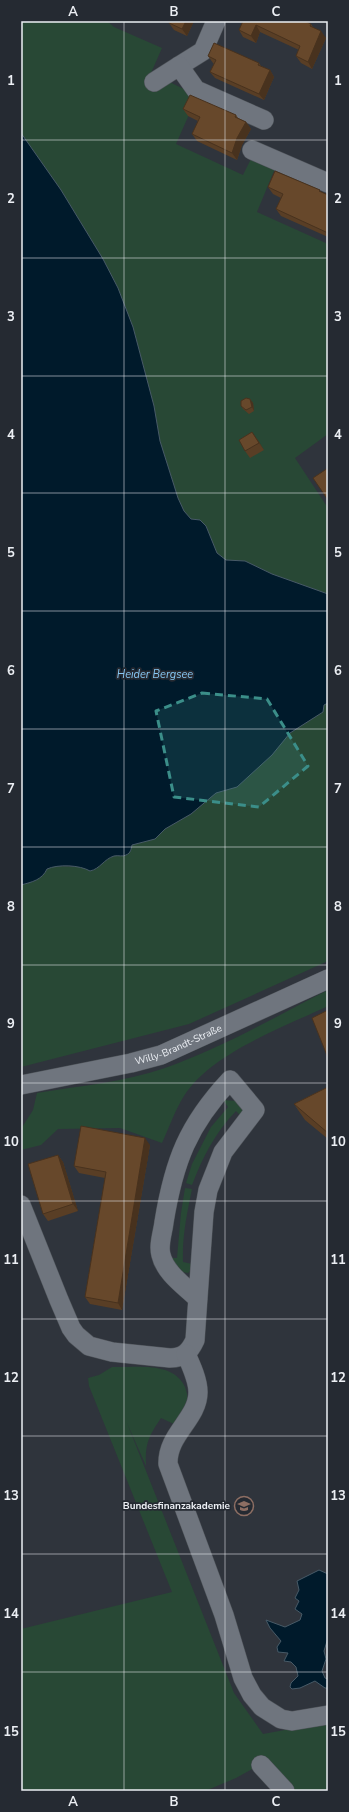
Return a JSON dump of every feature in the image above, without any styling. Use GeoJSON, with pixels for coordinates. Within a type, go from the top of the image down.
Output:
{"type":"FeatureCollection","features":[{"type":"Feature","properties":{"kind":"street"},"geometry":{"type":"LineString","coordinates":[[154,82],[203,52],[216,21]]}},
{"type":"Feature","properties":{"kind":"street"},"geometry":{"type":"LineString","coordinates":[[179,66],[196,90],[264,120]]}},
{"type":"Feature","properties":{"kind":"street"},"geometry":{"type":"LineString","coordinates":[[252,150],[328,184]]}},
{"type":"Feature","properties":{"kind":"street","name":"Willy-Brandt-Straße"},"geometry":{"type":"LineString","coordinates":[[21,1085],[131,1063],[161,1055],[328,979]]}},
{"type":"Feature","properties":{"kind":"street"},"geometry":{"type":"LineString","coordinates":[[21,1205],[71,1328],[89,1346],[116,1353],[170,1358],[178,1358],[186,1354],[196,1340],[204,1212],[208,1190],[223,1152],[255,1110],[230,1080],[214,1098],[191,1131],[176,1167],[167,1204],[160,1248],[164,1263],[198,1299]]}},
{"type":"Feature","properties":{"kind":"street"},"geometry":{"type":"LineString","coordinates":[[186,1354],[191,1365],[198,1391],[196,1403],[192,1412],[169,1447],[168,1464],[224,1615],[243,1678],[252,1695],[262,1707],[281,1719],[292,1721],[328,1715]]}},
{"type":"Feature","properties":{"kind":"street"},"geometry":{"type":"LineString","coordinates":[[261,1765],[285,1791]]}},
{"type":"Feature","properties":{"kind":"highlighted area"},"geometry":{"type":"Polygon","coordinates":[[[202,693],[267,699],[308,766],[259,807],[174,797],[156,711],[202,693]]]}},
{"type":"Feature","properties":{"kind":"green space"},"geometry":{"type":"Polygon","coordinates":[[[21,21],[107,21],[114,27],[162,48],[151,73],[192,93],[195,101],[176,144],[243,175],[253,155],[276,166],[257,212],[328,244],[328,434],[295,458],[328,508],[328,594],[272,574],[245,561],[226,560],[217,553],[206,526],[200,520],[191,519],[184,511],[178,498],[160,441],[154,406],[133,327],[118,288],[103,259],[61,190],[21,133],[21,21]]]}},
{"type":"Feature","properties":{"kind":"green space"},"geometry":{"type":"Polygon","coordinates":[[[328,703],[328,961],[189,1024],[21,1067],[21,885],[35,881],[52,866],[84,867],[90,871],[93,870],[111,857],[128,854],[132,845],[155,839],[165,829],[191,814],[217,793],[237,787],[272,755],[290,733],[323,712],[324,705],[328,703]]]}},
{"type":"Feature","properties":{"kind":"green space"},"geometry":{"type":"Polygon","coordinates":[[[328,990],[328,1006],[270,1032],[230,1054],[196,1081],[181,1101],[162,1143],[120,1128],[58,1129],[41,1145],[21,1150],[21,1129],[33,1110],[37,1093],[134,1077],[165,1068],[228,1042],[328,990]]]}},
{"type":"Feature","properties":{"kind":"green space"},"geometry":{"type":"Polygon","coordinates":[[[223,1100],[237,1101],[243,1109],[242,1117],[236,1111],[229,1119],[210,1145],[192,1185],[186,1183],[192,1164],[211,1127],[228,1107],[223,1100]]]}},
{"type":"Feature","properties":{"kind":"green space"},"geometry":{"type":"Polygon","coordinates":[[[185,1188],[192,1189],[183,1243],[183,1262],[192,1264],[191,1270],[188,1273],[183,1272],[170,1258],[177,1258],[185,1188]]]}},
{"type":"Feature","properties":{"kind":"green space"},"geometry":{"type":"Polygon","coordinates":[[[112,1367],[142,1367],[163,1370],[172,1373],[185,1387],[187,1399],[174,1424],[161,1418],[153,1430],[147,1445],[146,1466],[127,1423],[234,1693],[263,1734],[328,1722],[328,1791],[296,1791],[266,1758],[254,1768],[236,1778],[205,1791],[21,1791],[21,1629],[172,1592],[89,1386],[88,1378],[99,1375],[112,1367]]]}},
{"type":"Feature","properties":{"kind":"water","name":"Heider Bergsee"},"geometry":{"type":"Polygon","coordinates":[[[21,133],[61,190],[103,259],[118,288],[133,327],[154,406],[160,441],[178,498],[184,511],[191,519],[200,520],[206,526],[217,553],[226,560],[245,561],[272,574],[328,594],[328,703],[324,705],[323,712],[290,733],[272,755],[237,787],[216,793],[191,814],[165,829],[155,839],[132,845],[128,854],[111,857],[93,870],[90,871],[81,867],[69,866],[52,867],[47,869],[42,876],[36,880],[21,885],[21,133]]]}},
{"type":"Feature","properties":{"kind":"water"},"geometry":{"type":"Polygon","coordinates":[[[319,1570],[328,1574],[328,1638],[324,1651],[326,1659],[322,1671],[325,1678],[328,1679],[328,1688],[325,1688],[315,1681],[300,1688],[292,1689],[290,1687],[291,1683],[298,1676],[296,1667],[291,1662],[284,1661],[288,1653],[278,1652],[277,1647],[281,1641],[270,1628],[266,1620],[285,1627],[300,1620],[302,1614],[295,1609],[299,1601],[295,1598],[299,1590],[297,1581],[319,1570]]]}},
{"type":"Feature","properties":{"kind":"building"},"geometry":{"type":"Polygon","coordinates":[[[170,21],[186,21],[182,29],[169,23],[170,21]]]}},
{"type":"Feature","properties":{"kind":"building"},"geometry":{"type":"Polygon","coordinates":[[[243,21],[305,21],[311,24],[310,26],[321,31],[308,62],[296,56],[300,46],[256,25],[251,36],[239,30],[243,21]]]}},
{"type":"Feature","properties":{"kind":"building"},"geometry":{"type":"Polygon","coordinates":[[[214,43],[259,63],[258,65],[270,70],[259,94],[210,72],[216,60],[208,56],[214,43]]]}},
{"type":"Feature","properties":{"kind":"building"},"geometry":{"type":"Polygon","coordinates":[[[190,95],[236,115],[235,117],[246,122],[237,138],[232,153],[192,134],[200,117],[183,109],[190,95]]]}},
{"type":"Feature","properties":{"kind":"building"},"geometry":{"type":"Polygon","coordinates":[[[275,171],[320,190],[319,191],[328,195],[328,233],[276,209],[283,194],[268,187],[275,171]]]}},
{"type":"Feature","properties":{"kind":"building"},"geometry":{"type":"Polygon","coordinates":[[[246,398],[250,399],[252,407],[246,410],[241,406],[241,401],[246,398]]]}},
{"type":"Feature","properties":{"kind":"building"},"geometry":{"type":"Polygon","coordinates":[[[252,432],[259,443],[245,451],[239,440],[252,432]]]}},
{"type":"Feature","properties":{"kind":"building"},"geometry":{"type":"Polygon","coordinates":[[[328,468],[328,500],[313,478],[328,468]]]}},
{"type":"Feature","properties":{"kind":"building"},"geometry":{"type":"Polygon","coordinates":[[[328,1010],[328,1058],[312,1018],[328,1010]]]}},
{"type":"Feature","properties":{"kind":"building"},"geometry":{"type":"Polygon","coordinates":[[[328,1087],[328,1133],[294,1104],[328,1087]]]}},
{"type":"Feature","properties":{"kind":"building"},"geometry":{"type":"Polygon","coordinates":[[[81,1126],[145,1138],[118,1303],[85,1297],[106,1172],[74,1166],[81,1126]]]}},
{"type":"Feature","properties":{"kind":"building"},"geometry":{"type":"Polygon","coordinates":[[[58,1155],[73,1204],[43,1214],[28,1164],[58,1155]]]}},
{"type":"Feature","properties":{"kind":"place","name":"Bundesfinanzakademie"},"geometry":{"type":"Point","coordinates":[244,1506]}}]}
